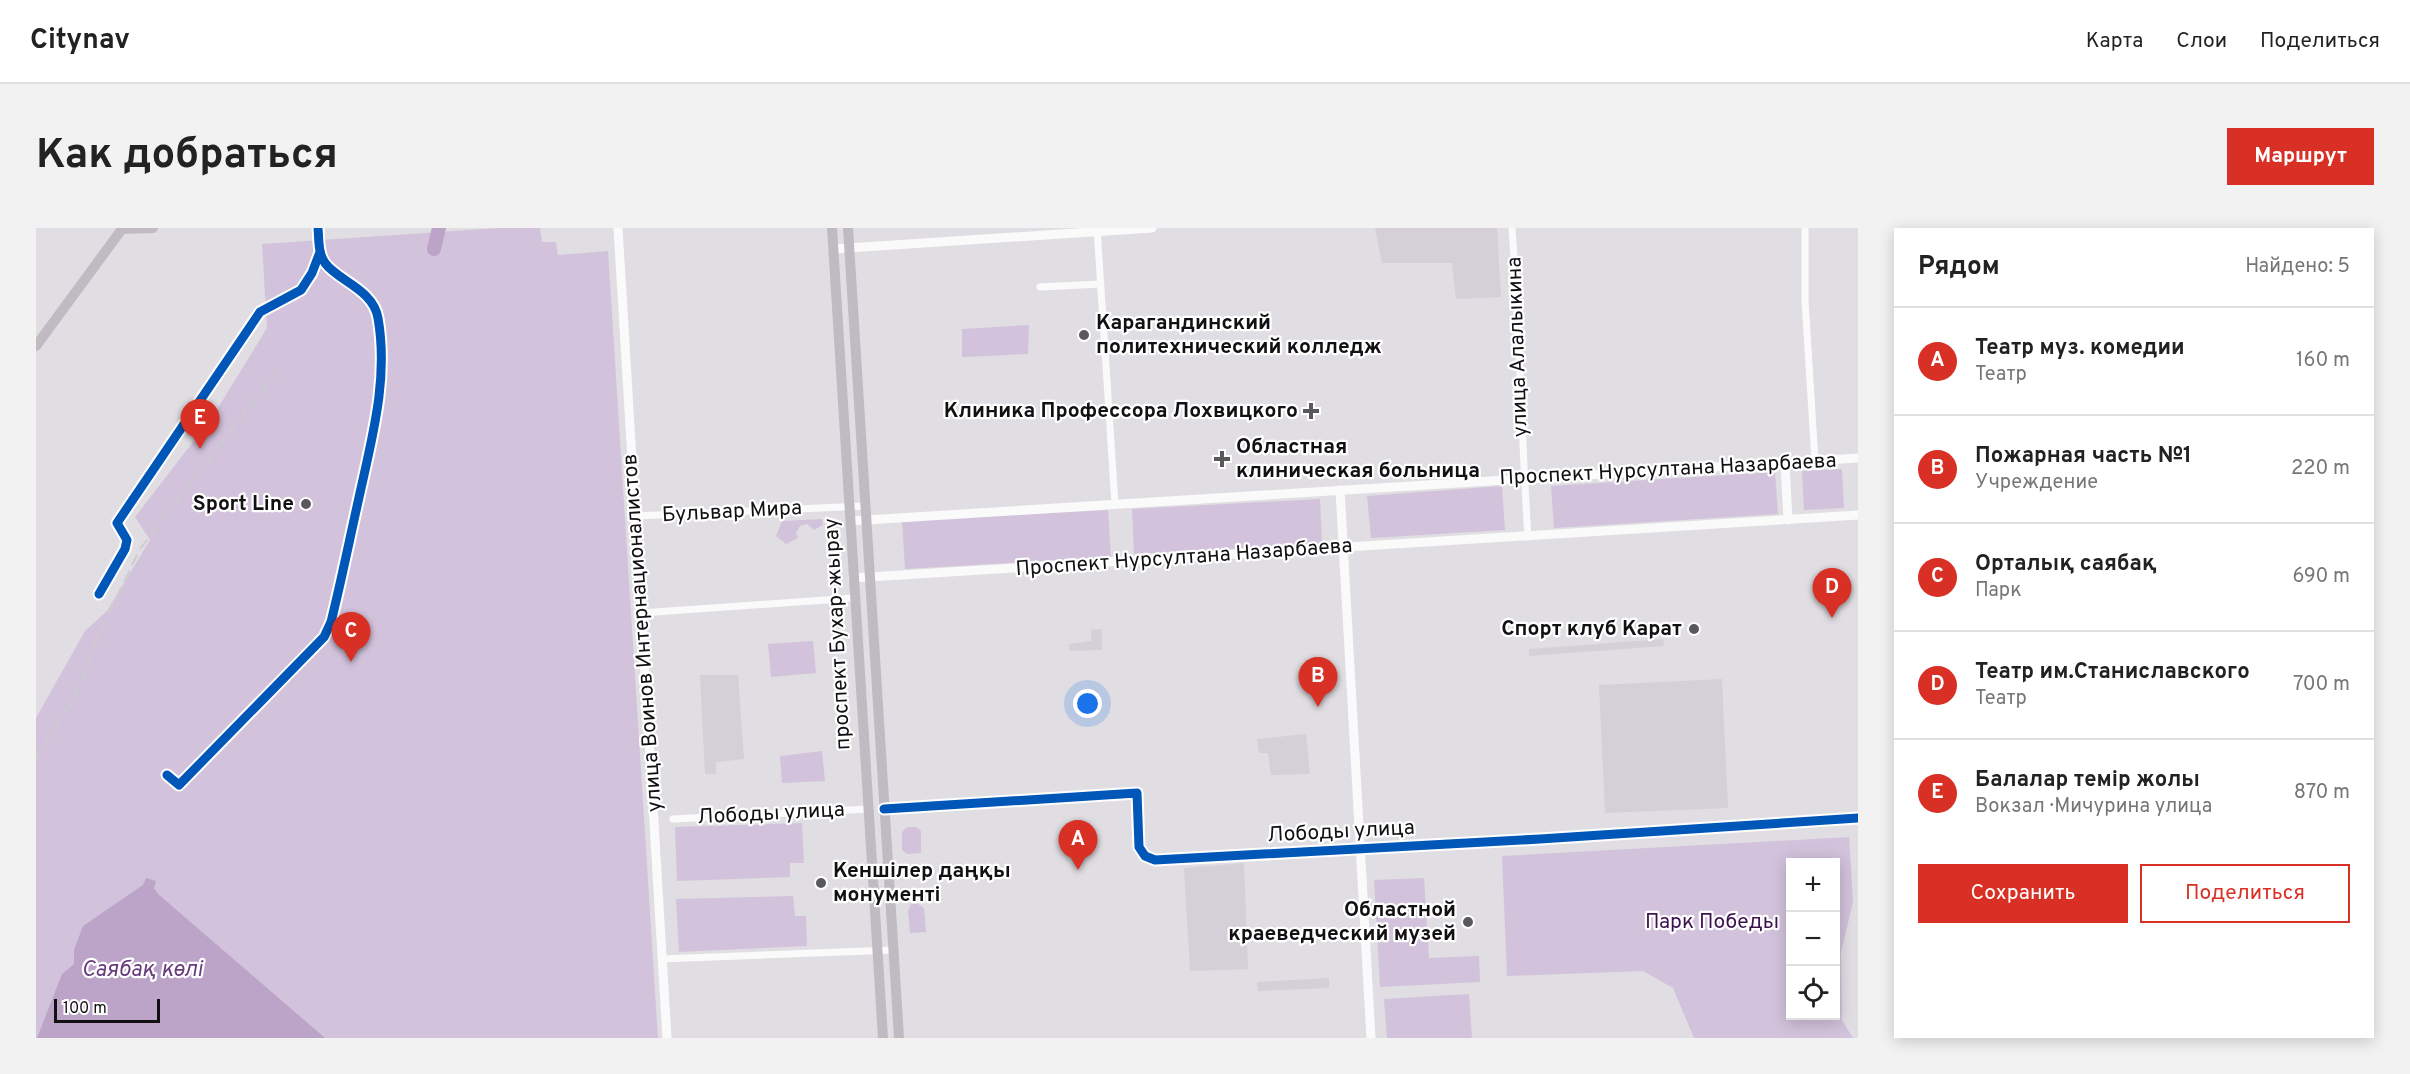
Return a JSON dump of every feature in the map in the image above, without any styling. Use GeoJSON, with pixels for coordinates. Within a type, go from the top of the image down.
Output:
{"type":"FeatureCollection","features":[{"type":"Feature","properties":{"kind":"main road"},"geometry":{"type":"LineString","coordinates":[[36,346],[122,229],[153,228]]}},
{"type":"Feature","properties":{"kind":"main road","name":"улица Воинов Интернационалистов"},"geometry":{"type":"LineString","coordinates":[[618,228],[667,1038]]}},
{"type":"Feature","properties":{"kind":"main road","name":"проспект Бухар-жырау"},"geometry":{"type":"LineString","coordinates":[[832,228],[883,1038]]}},
{"type":"Feature","properties":{"kind":"main road","name":"проспект Бухар-жырау"},"geometry":{"type":"LineString","coordinates":[[848,228],[899,1038]]}},
{"type":"Feature","properties":{"kind":"main road"},"geometry":{"type":"LineString","coordinates":[[833,249],[1152,228]]}},
{"type":"Feature","properties":{"kind":"main road","name":"Проспект Нурсултана Назарбаева"},"geometry":{"type":"LineString","coordinates":[[850,521],[1858,458]]}},
{"type":"Feature","properties":{"kind":"main road"},"geometry":{"type":"LineString","coordinates":[[1785,463],[1788,520]]}},
{"type":"Feature","properties":{"kind":"main road"},"geometry":{"type":"LineString","coordinates":[[1340,490],[1371,1038]]}},
{"type":"Feature","properties":{"kind":"main road","name":"Проспект Нурсултана Назарбаева"},"geometry":{"type":"LineString","coordinates":[[853,578],[1858,515]]}},
{"type":"Feature","properties":{"kind":"street"},"geometry":{"type":"LineString","coordinates":[[167,775],[179,785],[324,637],[331,622],[375,426],[381,391],[381,362],[378,315],[363,292],[326,264],[320,252],[318,228]]}},
{"type":"Feature","properties":{"kind":"street","name":"улица Алалыкина"},"geometry":{"type":"LineString","coordinates":[[1512,228],[1519,321],[1528,537]]}},
{"type":"Feature","properties":{"kind":"street"},"geometry":{"type":"LineString","coordinates":[[1805,228],[1805,301],[1815,461]]}},
{"type":"Feature","properties":{"kind":"street"},"geometry":{"type":"LineString","coordinates":[[1097,230],[1115,504]]}},
{"type":"Feature","properties":{"kind":"street"},"geometry":{"type":"LineString","coordinates":[[99,594],[125,549],[127,540],[117,524],[260,312],[301,290],[312,273],[320,252]]}},
{"type":"Feature","properties":{"kind":"street"},"geometry":{"type":"LineString","coordinates":[[1040,286],[1101,284]]}},
{"type":"Feature","properties":{"kind":"street","name":"Бульвар Мира"},"geometry":{"type":"LineString","coordinates":[[635,516],[866,506]]}},
{"type":"Feature","properties":{"kind":"street"},"geometry":{"type":"LineString","coordinates":[[641,613],[854,598]]}},
{"type":"Feature","properties":{"kind":"street","name":"Лободы улица"},"geometry":{"type":"LineString","coordinates":[[884,808],[1137,794],[1138,848],[1149,859],[1828,822],[1858,818]]}},
{"type":"Feature","properties":{"kind":"street","name":"Лободы улица"},"geometry":{"type":"LineString","coordinates":[[673,819],[868,809]]}},
{"type":"Feature","properties":{"kind":"street"},"geometry":{"type":"LineString","coordinates":[[662,959],[894,950]]}},
{"type":"Feature","properties":{"kind":"shaded area"},"geometry":{"type":"Polygon","coordinates":[[[1375,228],[1497,228],[1501,297],[1456,299],[1452,263],[1382,263],[1375,228]]]}},
{"type":"Feature","properties":{"kind":"shaded area"},"geometry":{"type":"Polygon","coordinates":[[[1102,629],[1102,650],[1069,651],[1069,644],[1091,641],[1091,630],[1102,629]]]}},
{"type":"Feature","properties":{"kind":"shaded area"},"geometry":{"type":"Polygon","coordinates":[[[1663,639],[1664,646],[1529,656],[1529,649],[1663,639]]]}},
{"type":"Feature","properties":{"kind":"shaded area"},"geometry":{"type":"Polygon","coordinates":[[[700,675],[738,675],[744,759],[716,762],[716,774],[705,774],[700,675]]]}},
{"type":"Feature","properties":{"kind":"shaded area"},"geometry":{"type":"Polygon","coordinates":[[[1722,679],[1728,808],[1605,813],[1599,685],[1722,679]]]}},
{"type":"Feature","properties":{"kind":"shaded area"},"geometry":{"type":"Polygon","coordinates":[[[1306,734],[1310,774],[1271,775],[1268,753],[1259,753],[1257,739],[1306,734]]]}},
{"type":"Feature","properties":{"kind":"shaded area"},"geometry":{"type":"Polygon","coordinates":[[[1244,863],[1248,969],[1190,971],[1184,868],[1244,863]]]}},
{"type":"Feature","properties":{"kind":"shaded area"},"geometry":{"type":"Polygon","coordinates":[[[1329,978],[1329,988],[1258,991],[1257,982],[1329,978]]]}},
{"type":"Feature","properties":{"kind":"green space"},"geometry":{"type":"Polygon","coordinates":[[[499,228],[540,228],[542,242],[556,242],[558,255],[608,251],[658,1038],[36,1038],[36,718],[85,631],[107,611],[150,540],[135,517],[213,416],[267,328],[262,244],[499,228]]]}},
{"type":"Feature","properties":{"kind":"green space"},"geometry":{"type":"Polygon","coordinates":[[[1029,325],[1028,354],[962,357],[962,329],[1029,325]]]}},
{"type":"Feature","properties":{"kind":"green space"},"geometry":{"type":"Polygon","coordinates":[[[1842,469],[1844,508],[1804,510],[1802,471],[1842,469]]]}},
{"type":"Feature","properties":{"kind":"green space"},"geometry":{"type":"Polygon","coordinates":[[[1775,472],[1778,514],[1554,528],[1551,486],[1775,472]]]}},
{"type":"Feature","properties":{"kind":"green space"},"geometry":{"type":"Polygon","coordinates":[[[1502,486],[1505,530],[1371,538],[1367,496],[1502,486]]]}},
{"type":"Feature","properties":{"kind":"green space"},"geometry":{"type":"Polygon","coordinates":[[[1320,499],[1322,544],[1134,554],[1132,509],[1320,499]]]}},
{"type":"Feature","properties":{"kind":"green space"},"geometry":{"type":"Polygon","coordinates":[[[1108,510],[1111,557],[905,569],[902,521],[1108,510]]]}},
{"type":"Feature","properties":{"kind":"green space"},"geometry":{"type":"Polygon","coordinates":[[[822,519],[823,525],[814,530],[807,524],[800,526],[796,533],[798,538],[786,544],[776,536],[782,521],[822,519]]]}},
{"type":"Feature","properties":{"kind":"green space"},"geometry":{"type":"Polygon","coordinates":[[[813,641],[816,673],[771,677],[768,644],[813,641]]]}},
{"type":"Feature","properties":{"kind":"green space"},"geometry":{"type":"Polygon","coordinates":[[[822,751],[825,781],[782,783],[780,756],[822,751]]]}},
{"type":"Feature","properties":{"kind":"green space"},"geometry":{"type":"Polygon","coordinates":[[[802,823],[804,863],[790,863],[790,877],[677,881],[675,827],[802,823]]]}},
{"type":"Feature","properties":{"kind":"green space"},"geometry":{"type":"Polygon","coordinates":[[[907,827],[916,827],[921,831],[921,853],[907,854],[902,850],[902,832],[907,827]]]}},
{"type":"Feature","properties":{"kind":"green space","name":"Парк Победы"},"geometry":{"type":"Polygon","coordinates":[[[1849,837],[1853,902],[1841,952],[1842,1020],[1853,1038],[1694,1038],[1673,988],[1643,971],[1507,976],[1502,856],[1849,837]]]}},
{"type":"Feature","properties":{"kind":"green space"},"geometry":{"type":"Polygon","coordinates":[[[1424,878],[1429,958],[1479,956],[1480,982],[1380,987],[1374,880],[1424,878]]]}},
{"type":"Feature","properties":{"kind":"green space"},"geometry":{"type":"Polygon","coordinates":[[[793,896],[795,916],[806,916],[807,946],[679,952],[676,899],[793,896]]]}},
{"type":"Feature","properties":{"kind":"green space"},"geometry":{"type":"Polygon","coordinates":[[[911,904],[918,904],[924,908],[926,932],[910,933],[908,911],[911,904]]]}},
{"type":"Feature","properties":{"kind":"green space"},"geometry":{"type":"Polygon","coordinates":[[[1469,994],[1472,1038],[1387,1038],[1384,999],[1469,994]]]}},
{"type":"Feature","properties":{"kind":"water","name":"Саябақ көлі"},"geometry":{"type":"Polygon","coordinates":[[[146,878],[156,881],[154,888],[158,894],[325,1038],[37,1038],[62,974],[74,964],[74,950],[83,926],[143,885],[146,878]]]}},
{"type":"Feature","properties":{"kind":"waterway"},"geometry":{"type":"LineString","coordinates":[[434,249],[439,228]]}},
{"type":"Feature","properties":{"kind":"railway"},"geometry":{"type":"LineString","coordinates":[[36,758],[76,694],[100,631],[140,549],[278,370]]}},
{"type":"Feature","properties":{"kind":"cycle path"},"geometry":{"type":"LineString","coordinates":[[167,775],[179,785],[324,637],[331,622],[377,411],[381,341],[375,308],[362,293],[325,263],[320,251],[318,228]]}},
{"type":"Feature","properties":{"kind":"cycle path"},"geometry":{"type":"LineString","coordinates":[[99,594],[125,549],[127,540],[117,523],[260,312],[301,290],[312,273],[320,252]]}},
{"type":"Feature","properties":{"kind":"cycle path"},"geometry":{"type":"LineString","coordinates":[[884,809],[1137,793],[1139,847],[1145,856],[1155,860],[1540,839],[1858,818]]}},
{"type":"Feature","properties":{"kind":"place","name":"Карагандинский политехнический колледж"},"geometry":{"type":"Point","coordinates":[1084,335]}},
{"type":"Feature","properties":{"kind":"place","name":"Клиника Профессора Лохвицкого"},"geometry":{"type":"Point","coordinates":[1311,411]}},
{"type":"Feature","properties":{"kind":"place","name":"Балалар темір жолы"},"geometry":{"type":"Point","coordinates":[200,449]}},
{"type":"Feature","properties":{"kind":"place","name":"Областная клиническая больница"},"geometry":{"type":"Point","coordinates":[1222,459]}},
{"type":"Feature","properties":{"kind":"place","name":"Sport Line"},"geometry":{"type":"Point","coordinates":[306,504]}},
{"type":"Feature","properties":{"kind":"place","name":"Театр им.Станиславского"},"geometry":{"type":"Point","coordinates":[1832,618]}},
{"type":"Feature","properties":{"kind":"place","name":"Спорт клуб Карат"},"geometry":{"type":"Point","coordinates":[1694,629]}},
{"type":"Feature","properties":{"kind":"place","name":"Орталық саябақ"},"geometry":{"type":"Point","coordinates":[351,662]}},
{"type":"Feature","properties":{"kind":"place","name":"Пожарная часть №1"},"geometry":{"type":"Point","coordinates":[1318,707]}},
{"type":"Feature","properties":{"kind":"place","name":"Театр муз. комедии"},"geometry":{"type":"Point","coordinates":[1078,870]}},
{"type":"Feature","properties":{"kind":"place","name":"Кеншілер даңқы монументі"},"geometry":{"type":"Point","coordinates":[821,883]}},
{"type":"Feature","properties":{"kind":"place","name":"Областной краеведческий музей"},"geometry":{"type":"Point","coordinates":[1468,922]}}]}
